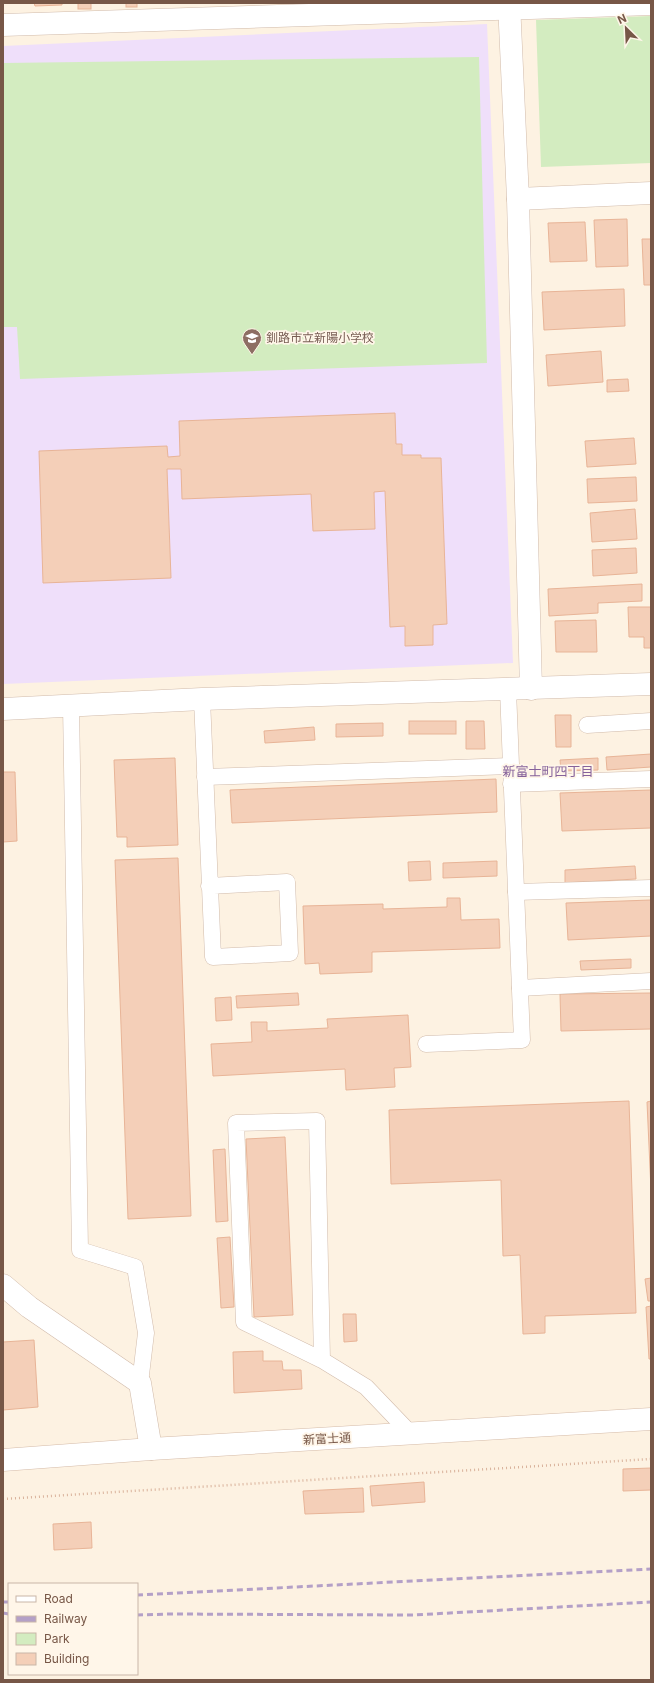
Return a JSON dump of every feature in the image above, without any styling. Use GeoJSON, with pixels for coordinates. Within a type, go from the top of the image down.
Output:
{"type":"FeatureCollection","features":[{"type":"Feature","properties":{"kind":"street"},"geometry":{"type":"LineString","coordinates":[[3,25],[509,6],[651,4]]}},
{"type":"Feature","properties":{"kind":"street"},"geometry":{"type":"LineString","coordinates":[[509,6],[518,200],[531,689]]}},
{"type":"Feature","properties":{"kind":"street"},"geometry":{"type":"LineString","coordinates":[[518,200],[651,193]]}},
{"type":"Feature","properties":{"kind":"street"},"geometry":{"type":"LineString","coordinates":[[3,709],[202,699],[508,690],[651,684]]}},
{"type":"Feature","properties":{"kind":"street"},"geometry":{"type":"LineString","coordinates":[[3,1285],[29,1307],[140,1383],[151,1449]]}},
{"type":"Feature","properties":{"kind":"street","name":"新富士通"},"geometry":{"type":"LineString","coordinates":[[3,1460],[151,1449],[651,1419]]}},
{"type":"Feature","properties":{"kind":"lane"},"geometry":{"type":"LineString","coordinates":[[426,1044],[522,1040],[508,690]]}},
{"type":"Feature","properties":{"kind":"lane"},"geometry":{"type":"LineString","coordinates":[[202,699],[209,886],[213,957],[290,953],[287,882],[209,886]]}},
{"type":"Feature","properties":{"kind":"lane"},"geometry":{"type":"LineString","coordinates":[[71,705],[80,1250],[135,1267],[146,1333],[140,1383]]}},
{"type":"Feature","properties":{"kind":"lane"},"geometry":{"type":"LineString","coordinates":[[587,724],[651,721]]}},
{"type":"Feature","properties":{"kind":"lane"},"geometry":{"type":"LineString","coordinates":[[205,777],[511,766]]}},
{"type":"Feature","properties":{"kind":"lane"},"geometry":{"type":"LineString","coordinates":[[511,784],[651,779]]}},
{"type":"Feature","properties":{"kind":"lane"},"geometry":{"type":"LineString","coordinates":[[516,892],[651,888]]}},
{"type":"Feature","properties":{"kind":"lane"},"geometry":{"type":"LineString","coordinates":[[520,988],[651,980]]}},
{"type":"Feature","properties":{"kind":"lane"},"geometry":{"type":"LineString","coordinates":[[322,1360],[317,1121],[236,1124],[244,1322],[322,1360],[366,1387],[411,1434]]}},
{"type":"Feature","properties":{"kind":"path"},"geometry":{"type":"LineString","coordinates":[[3,1499],[651,1459]]}},
{"type":"Feature","properties":{"kind":"shaded area","name":"釧路市立新陽小学校"},"geometry":{"type":"Polygon","coordinates":[[[487,24],[513,663],[3,684],[3,46],[487,24]]]}},
{"type":"Feature","properties":{"kind":"green space"},"geometry":{"type":"Polygon","coordinates":[[[651,16],[651,163],[541,167],[536,20],[651,16]]]}},
{"type":"Feature","properties":{"kind":"green space"},"geometry":{"type":"Polygon","coordinates":[[[479,57],[487,363],[20,379],[17,327],[3,327],[3,63],[479,57]]]}},
{"type":"Feature","properties":{"kind":"building"},"geometry":{"type":"Polygon","coordinates":[[[34,3],[62,3],[62,5],[35,6],[34,3]]]}},
{"type":"Feature","properties":{"kind":"building"},"geometry":{"type":"Polygon","coordinates":[[[78,3],[91,3],[91,9],[78,9],[78,3]]]}},
{"type":"Feature","properties":{"kind":"building"},"geometry":{"type":"Polygon","coordinates":[[[126,3],[137,3],[137,7],[126,7],[126,3]]]}},
{"type":"Feature","properties":{"kind":"building"},"geometry":{"type":"Polygon","coordinates":[[[627,219],[628,266],[596,267],[594,220],[627,219]]]}},
{"type":"Feature","properties":{"kind":"building"},"geometry":{"type":"Polygon","coordinates":[[[585,222],[587,261],[550,262],[548,223],[585,222]]]}},
{"type":"Feature","properties":{"kind":"building"},"geometry":{"type":"Polygon","coordinates":[[[642,239],[651,239],[651,285],[644,285],[642,239]]]}},
{"type":"Feature","properties":{"kind":"building"},"geometry":{"type":"Polygon","coordinates":[[[624,289],[625,326],[544,330],[542,292],[624,289]]]}},
{"type":"Feature","properties":{"kind":"building"},"geometry":{"type":"Polygon","coordinates":[[[601,351],[603,382],[548,386],[546,355],[601,351]]]}},
{"type":"Feature","properties":{"kind":"building"},"geometry":{"type":"Polygon","coordinates":[[[628,379],[629,391],[607,392],[607,380],[628,379]]]}},
{"type":"Feature","properties":{"kind":"building"},"geometry":{"type":"Polygon","coordinates":[[[395,413],[396,444],[402,444],[402,455],[421,455],[421,458],[441,458],[447,624],[433,625],[433,645],[405,646],[405,626],[390,627],[385,491],[374,492],[375,529],[313,531],[311,494],[182,499],[181,469],[167,469],[171,578],[43,583],[39,451],[167,446],[168,457],[180,456],[179,421],[395,413]]]}},
{"type":"Feature","properties":{"kind":"building"},"geometry":{"type":"Polygon","coordinates":[[[634,438],[636,464],[587,467],[585,441],[634,438]]]}},
{"type":"Feature","properties":{"kind":"building"},"geometry":{"type":"Polygon","coordinates":[[[636,477],[637,501],[588,503],[587,479],[636,477]]]}},
{"type":"Feature","properties":{"kind":"building"},"geometry":{"type":"Polygon","coordinates":[[[635,509],[637,539],[592,542],[590,513],[635,509]]]}},
{"type":"Feature","properties":{"kind":"building"},"geometry":{"type":"Polygon","coordinates":[[[636,548],[637,573],[593,576],[592,550],[636,548]]]}},
{"type":"Feature","properties":{"kind":"building"},"geometry":{"type":"Polygon","coordinates":[[[642,584],[642,601],[598,603],[598,613],[549,616],[548,589],[642,584]]]}},
{"type":"Feature","properties":{"kind":"building"},"geometry":{"type":"Polygon","coordinates":[[[628,607],[651,607],[651,648],[644,648],[644,637],[629,637],[628,607]]]}},
{"type":"Feature","properties":{"kind":"building"},"geometry":{"type":"Polygon","coordinates":[[[596,620],[597,652],[556,652],[555,621],[596,620]]]}},
{"type":"Feature","properties":{"kind":"building"},"geometry":{"type":"Polygon","coordinates":[[[555,715],[571,715],[571,747],[556,747],[555,715]]]}},
{"type":"Feature","properties":{"kind":"building"},"geometry":{"type":"Polygon","coordinates":[[[409,721],[456,721],[456,734],[409,734],[409,721]]]}},
{"type":"Feature","properties":{"kind":"building"},"geometry":{"type":"Polygon","coordinates":[[[466,721],[484,721],[485,749],[466,749],[466,721]]]}},
{"type":"Feature","properties":{"kind":"building"},"geometry":{"type":"Polygon","coordinates":[[[383,723],[383,736],[336,737],[336,724],[383,723]]]}},
{"type":"Feature","properties":{"kind":"building"},"geometry":{"type":"Polygon","coordinates":[[[314,727],[315,740],[265,743],[264,731],[314,727]]]}},
{"type":"Feature","properties":{"kind":"building"},"geometry":{"type":"Polygon","coordinates":[[[651,754],[651,767],[607,770],[606,757],[651,754]]]}},
{"type":"Feature","properties":{"kind":"building"},"geometry":{"type":"Polygon","coordinates":[[[175,758],[178,845],[127,847],[127,837],[117,837],[114,760],[175,758]]]}},
{"type":"Feature","properties":{"kind":"building"},"geometry":{"type":"Polygon","coordinates":[[[598,758],[598,770],[561,771],[560,760],[598,758]]]}},
{"type":"Feature","properties":{"kind":"building"},"geometry":{"type":"Polygon","coordinates":[[[3,772],[15,772],[17,841],[3,842],[3,772]]]}},
{"type":"Feature","properties":{"kind":"building"},"geometry":{"type":"Polygon","coordinates":[[[496,779],[497,812],[232,823],[230,790],[496,779]]]}},
{"type":"Feature","properties":{"kind":"building"},"geometry":{"type":"Polygon","coordinates":[[[651,790],[651,828],[562,831],[560,793],[651,790]]]}},
{"type":"Feature","properties":{"kind":"building"},"geometry":{"type":"Polygon","coordinates":[[[178,858],[191,1216],[128,1219],[115,860],[178,858]]]}},
{"type":"Feature","properties":{"kind":"building"},"geometry":{"type":"Polygon","coordinates":[[[430,861],[431,880],[409,881],[408,862],[430,861]]]}},
{"type":"Feature","properties":{"kind":"building"},"geometry":{"type":"Polygon","coordinates":[[[497,861],[497,876],[443,878],[443,863],[497,861]]]}},
{"type":"Feature","properties":{"kind":"building"},"geometry":{"type":"Polygon","coordinates":[[[635,866],[636,879],[565,883],[565,870],[635,866]]]}},
{"type":"Feature","properties":{"kind":"building"},"geometry":{"type":"Polygon","coordinates":[[[447,898],[460,898],[461,920],[499,919],[500,948],[372,952],[372,972],[320,974],[319,963],[305,964],[303,906],[383,904],[383,909],[447,907],[447,898]]]}},
{"type":"Feature","properties":{"kind":"building"},"geometry":{"type":"Polygon","coordinates":[[[651,900],[651,936],[568,940],[566,903],[651,900]]]}},
{"type":"Feature","properties":{"kind":"building"},"geometry":{"type":"Polygon","coordinates":[[[631,959],[631,968],[581,970],[580,961],[631,959]]]}},
{"type":"Feature","properties":{"kind":"building"},"geometry":{"type":"Polygon","coordinates":[[[298,993],[299,1005],[237,1008],[236,996],[298,993]]]}},
{"type":"Feature","properties":{"kind":"building"},"geometry":{"type":"Polygon","coordinates":[[[651,993],[651,1029],[561,1031],[560,994],[651,993]]]}},
{"type":"Feature","properties":{"kind":"building"},"geometry":{"type":"Polygon","coordinates":[[[231,997],[232,1020],[216,1021],[215,998],[231,997]]]}},
{"type":"Feature","properties":{"kind":"building"},"geometry":{"type":"Polygon","coordinates":[[[408,1015],[411,1067],[394,1068],[395,1087],[346,1090],[345,1069],[213,1076],[211,1044],[252,1042],[251,1022],[267,1022],[267,1031],[328,1028],[327,1019],[408,1015]]]}},
{"type":"Feature","properties":{"kind":"building"},"geometry":{"type":"Polygon","coordinates":[[[629,1101],[636,1313],[545,1316],[545,1333],[523,1334],[520,1255],[503,1256],[501,1180],[391,1184],[389,1110],[629,1101]]]}},
{"type":"Feature","properties":{"kind":"building"},"geometry":{"type":"Polygon","coordinates":[[[651,1101],[651,1190],[647,1102],[651,1101]]]}},
{"type":"Feature","properties":{"kind":"building"},"geometry":{"type":"Polygon","coordinates":[[[285,1137],[293,1315],[254,1317],[246,1139],[285,1137]]]}},
{"type":"Feature","properties":{"kind":"building"},"geometry":{"type":"Polygon","coordinates":[[[225,1149],[228,1221],[216,1222],[213,1150],[225,1149]]]}},
{"type":"Feature","properties":{"kind":"building"},"geometry":{"type":"Polygon","coordinates":[[[230,1237],[234,1307],[221,1308],[217,1238],[230,1237]]]}},
{"type":"Feature","properties":{"kind":"building"},"geometry":{"type":"Polygon","coordinates":[[[651,1278],[651,1301],[648,1301],[645,1279],[651,1278]]]}},
{"type":"Feature","properties":{"kind":"building"},"geometry":{"type":"Polygon","coordinates":[[[651,1306],[651,1359],[649,1359],[646,1307],[651,1306]]]}},
{"type":"Feature","properties":{"kind":"building"},"geometry":{"type":"Polygon","coordinates":[[[343,1314],[356,1314],[357,1341],[344,1342],[343,1314]]]}},
{"type":"Feature","properties":{"kind":"building"},"geometry":{"type":"Polygon","coordinates":[[[34,1340],[38,1407],[3,1410],[3,1342],[34,1340]]]}},
{"type":"Feature","properties":{"kind":"building"},"geometry":{"type":"Polygon","coordinates":[[[263,1351],[263,1361],[282,1361],[283,1370],[301,1370],[302,1389],[234,1393],[233,1352],[263,1351]]]}},
{"type":"Feature","properties":{"kind":"building"},"geometry":{"type":"Polygon","coordinates":[[[651,1468],[651,1490],[623,1491],[623,1469],[651,1468]]]}},
{"type":"Feature","properties":{"kind":"building"},"geometry":{"type":"Polygon","coordinates":[[[424,1482],[425,1502],[372,1506],[370,1486],[424,1482]]]}},
{"type":"Feature","properties":{"kind":"building"},"geometry":{"type":"Polygon","coordinates":[[[363,1488],[364,1512],[305,1514],[303,1491],[363,1488]]]}},
{"type":"Feature","properties":{"kind":"building"},"geometry":{"type":"Polygon","coordinates":[[[91,1522],[92,1548],[54,1550],[53,1524],[91,1522]]]}},
{"type":"Feature","properties":{"kind":"railway"},"geometry":{"type":"LineString","coordinates":[[138,1595],[651,1569]]}},
{"type":"Feature","properties":{"kind":"railway"},"geometry":{"type":"LineString","coordinates":[[3,1602],[8,1602]]}},
{"type":"Feature","properties":{"kind":"railway"},"geometry":{"type":"LineString","coordinates":[[138,1615],[413,1615],[651,1602]]}},
{"type":"Feature","properties":{"kind":"railway"},"geometry":{"type":"LineString","coordinates":[[3,1613],[8,1614]]}},
{"type":"Feature","properties":{"kind":"place","name":"釧路市立新陽小学校"},"geometry":{"type":"Point","coordinates":[252,355]}},
{"type":"Feature","properties":{"kind":"district","name":"新富士町四丁目"},"geometry":{"type":"Point","coordinates":[548,771]}}]}
